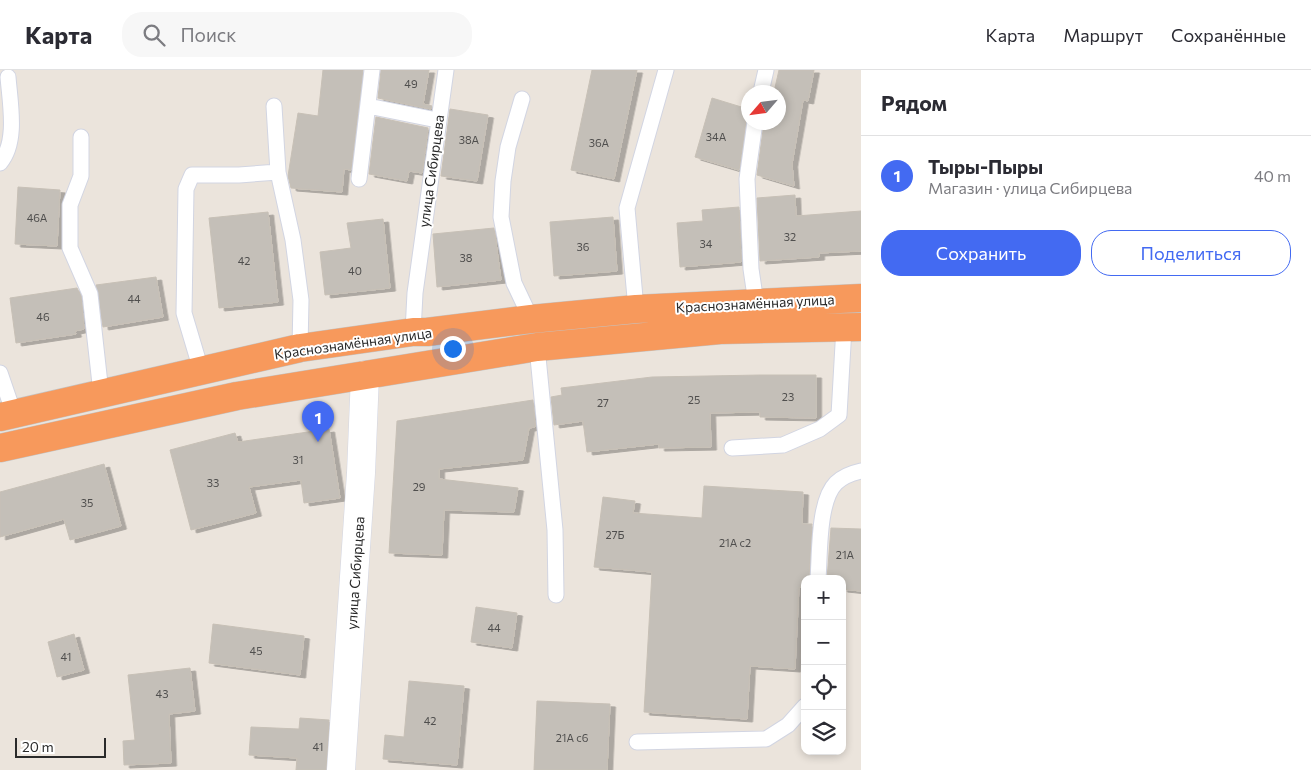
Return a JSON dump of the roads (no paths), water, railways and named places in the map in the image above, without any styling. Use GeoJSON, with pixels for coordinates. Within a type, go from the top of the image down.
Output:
{"type":"FeatureCollection","features":[{"type":"Feature","properties":{"kind":"highway","name":"Краснознамённая улица"},"geometry":{"type":"LineString","coordinates":[[7,415],[300,348],[413,332],[427,332],[531,318],[636,309],[861,298]]}},
{"type":"Feature","properties":{"kind":"highway","name":"Краснознамённая улица"},"geometry":{"type":"LineString","coordinates":[[0,448],[237,396],[537,347],[720,330],[853,327]]}},
{"type":"Feature","properties":{"kind":"highway"},"geometry":{"type":"LineString","coordinates":[[365,339],[366,375]]}},
{"type":"Feature","properties":{"kind":"street","name":"улица Сибирцева"},"geometry":{"type":"LineString","coordinates":[[341,770],[362,473],[366,375]]}},
{"type":"Feature","properties":{"kind":"lane"},"geometry":{"type":"LineString","coordinates":[[358,179],[372,70]]}},
{"type":"Feature","properties":{"kind":"lane","name":"улица Сибирцева"},"geometry":{"type":"LineString","coordinates":[[413,332],[415,293],[437,120],[446,70]]}},
{"type":"Feature","properties":{"kind":"lane"},"geometry":{"type":"LineString","coordinates":[[636,309],[627,208],[666,70]]}},
{"type":"Feature","properties":{"kind":"lane"},"geometry":{"type":"LineString","coordinates":[[763,85],[766,70]]}},
{"type":"Feature","properties":{"kind":"lane"},"geometry":{"type":"LineString","coordinates":[[0,163],[5,157],[11,126],[8,77]]}},
{"type":"Feature","properties":{"kind":"lane"},"geometry":{"type":"LineString","coordinates":[[522,99],[508,147],[503,181],[501,217],[514,283],[531,318]]}},
{"type":"Feature","properties":{"kind":"lane"},"geometry":{"type":"LineString","coordinates":[[274,106],[278,172],[293,240],[301,300],[300,348]]}},
{"type":"Feature","properties":{"kind":"lane"},"geometry":{"type":"LineString","coordinates":[[368,106],[437,120]]}},
{"type":"Feature","properties":{"kind":"lane"},"geometry":{"type":"LineString","coordinates":[[754,130],[747,179],[751,269],[756,303]]}},
{"type":"Feature","properties":{"kind":"lane"},"geometry":{"type":"LineString","coordinates":[[81,137],[82,176],[70,205],[70,248],[90,294],[101,393]]}},
{"type":"Feature","properties":{"kind":"lane"},"geometry":{"type":"LineString","coordinates":[[201,370],[184,313],[186,189],[192,174],[239,176],[278,172]]}},
{"type":"Feature","properties":{"kind":"lane"},"geometry":{"type":"LineString","coordinates":[[732,448],[783,445],[820,429],[839,415],[853,327]]}},
{"type":"Feature","properties":{"kind":"lane"},"geometry":{"type":"LineString","coordinates":[[537,347],[556,530],[556,595]]}},
{"type":"Feature","properties":{"kind":"lane"},"geometry":{"type":"LineString","coordinates":[[0,373],[7,415]]}},
{"type":"Feature","properties":{"kind":"lane"},"geometry":{"type":"LineString","coordinates":[[818,575],[823,520],[827,498],[836,483],[849,474],[861,471]]}},
{"type":"Feature","properties":{"kind":"lane"},"geometry":{"type":"LineString","coordinates":[[637,742],[766,739],[788,725],[801,710]]}},
{"type":"Feature","properties":{"kind":"place","name":"Тыры-Пыры"},"geometry":{"type":"Point","coordinates":[318,442]}}]}
